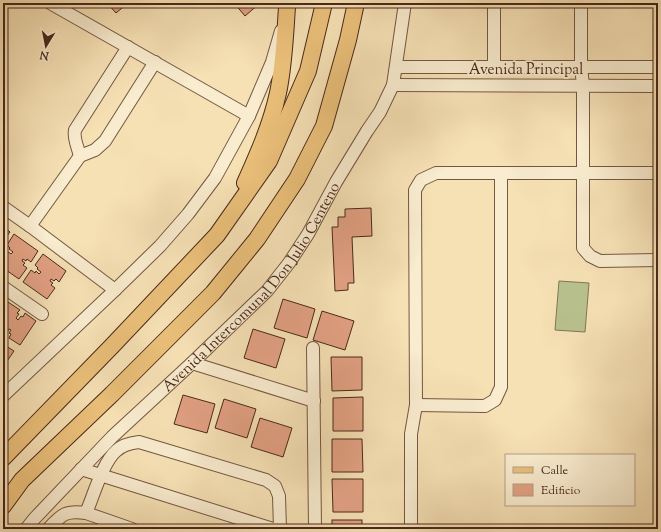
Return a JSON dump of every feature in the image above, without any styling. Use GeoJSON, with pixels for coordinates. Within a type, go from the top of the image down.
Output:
{"type":"FeatureCollection","features":[{"type":"Feature","properties":{"kind":"main road"},"geometry":{"type":"LineString","coordinates":[[3,458],[218,235],[269,161],[308,71],[324,3]]}},
{"type":"Feature","properties":{"kind":"main road","name":"Avenida Intercomunal Don Julio Centeno"},"geometry":{"type":"LineString","coordinates":[[3,506],[22,480],[112,394],[213,293],[256,240],[297,179],[324,126],[348,40],[356,3]]}},
{"type":"Feature","properties":{"kind":"main road"},"geometry":{"type":"LineString","coordinates":[[223,227],[260,149],[271,120],[281,77],[288,5]]}},
{"type":"Feature","properties":{"kind":"street"},"geometry":{"type":"LineString","coordinates":[[50,3],[249,116]]}},
{"type":"Feature","properties":{"kind":"street","name":"Avenida Intercomunal Don Julio Centeno"},"geometry":{"type":"LineString","coordinates":[[26,529],[112,437],[267,291],[289,263],[308,234],[336,182],[380,112],[393,85],[405,3]]}},
{"type":"Feature","properties":{"kind":"street"},"geometry":{"type":"LineString","coordinates":[[494,3],[494,66]]}},
{"type":"Feature","properties":{"kind":"street"},"geometry":{"type":"LineString","coordinates":[[581,3],[581,67],[583,85],[583,248],[590,256],[600,261],[658,260]]}},
{"type":"Feature","properties":{"kind":"street"},"geometry":{"type":"LineString","coordinates":[[3,396],[160,246],[188,214],[215,178],[249,116],[272,62],[288,5]]}},
{"type":"Feature","properties":{"kind":"street"},"geometry":{"type":"LineString","coordinates":[[80,156],[74,138],[75,130],[128,47]]}},
{"type":"Feature","properties":{"kind":"street"},"geometry":{"type":"LineString","coordinates":[[30,226],[80,156],[95,150],[105,141],[155,62]]}},
{"type":"Feature","properties":{"kind":"street","name":"Avenida Principal"},"geometry":{"type":"LineString","coordinates":[[396,67],[658,67]]}},
{"type":"Feature","properties":{"kind":"street","name":"Avenida Principal"},"geometry":{"type":"LineString","coordinates":[[393,85],[658,86]]}},
{"type":"Feature","properties":{"kind":"street"},"geometry":{"type":"LineString","coordinates":[[411,529],[411,434],[416,405],[415,190],[421,180],[436,173],[658,173]]}},
{"type":"Feature","properties":{"kind":"street"},"geometry":{"type":"LineString","coordinates":[[416,405],[485,406],[495,400],[501,387],[501,173]]}},
{"type":"Feature","properties":{"kind":"street"},"geometry":{"type":"LineString","coordinates":[[3,207],[115,290]]}},
{"type":"Feature","properties":{"kind":"street"},"geometry":{"type":"LineString","coordinates":[[3,287],[42,314]]}},
{"type":"Feature","properties":{"kind":"street"},"geometry":{"type":"LineString","coordinates":[[313,348],[315,529]]}},
{"type":"Feature","properties":{"kind":"street"},"geometry":{"type":"LineString","coordinates":[[192,363],[314,401]]}},
{"type":"Feature","properties":{"kind":"street"},"geometry":{"type":"LineString","coordinates":[[86,513],[107,461],[116,451],[129,443],[139,442],[266,480],[275,486],[279,496],[280,529]]}},
{"type":"Feature","properties":{"kind":"street"},"geometry":{"type":"LineString","coordinates":[[81,469],[273,529]]}},
{"type":"Feature","properties":{"kind":"street"},"geometry":{"type":"LineString","coordinates":[[48,529],[57,519],[74,512],[86,513],[132,529]]}},
{"type":"Feature","properties":{"kind":"green space"},"geometry":{"type":"Polygon","coordinates":[[[559,281],[589,283],[585,332],[555,330],[559,281]]]}},
{"type":"Feature","properties":{"kind":"building"},"geometry":{"type":"Polygon","coordinates":[[[107,3],[128,3],[116,13],[107,3]]]}},
{"type":"Feature","properties":{"kind":"building"},"geometry":{"type":"Polygon","coordinates":[[[234,3],[260,3],[245,16],[234,3]]]}},
{"type":"Feature","properties":{"kind":"building"},"geometry":{"type":"Polygon","coordinates":[[[371,208],[372,236],[352,237],[354,283],[348,283],[348,290],[335,291],[332,227],[338,227],[338,217],[345,217],[345,209],[371,208]]]}},
{"type":"Feature","properties":{"kind":"building"},"geometry":{"type":"Polygon","coordinates":[[[3,226],[10,232],[3,241],[3,226]]]}},
{"type":"Feature","properties":{"kind":"building"},"geometry":{"type":"Polygon","coordinates":[[[14,234],[38,251],[31,262],[27,259],[26,261],[23,259],[22,261],[25,263],[23,265],[27,268],[19,279],[3,268],[3,250],[6,253],[7,251],[11,254],[13,252],[7,245],[14,234]]]}},
{"type":"Feature","properties":{"kind":"building"},"geometry":{"type":"Polygon","coordinates":[[[43,254],[66,271],[59,282],[56,279],[54,281],[51,279],[50,281],[53,283],[51,285],[55,288],[47,299],[23,282],[31,270],[35,273],[36,271],[39,274],[41,272],[35,265],[43,254]]]}},
{"type":"Feature","properties":{"kind":"building"},"geometry":{"type":"Polygon","coordinates":[[[283,299],[315,309],[307,338],[274,328],[283,299]]]}},
{"type":"Feature","properties":{"kind":"building"},"geometry":{"type":"Polygon","coordinates":[[[8,302],[20,310],[17,313],[19,314],[16,318],[18,320],[21,316],[23,317],[25,313],[36,321],[20,345],[9,338],[11,334],[9,333],[11,330],[9,329],[7,332],[6,330],[3,334],[3,309],[8,302]]]}},
{"type":"Feature","properties":{"kind":"building"},"geometry":{"type":"Polygon","coordinates":[[[322,311],[354,321],[345,350],[313,340],[322,311]]]}},
{"type":"Feature","properties":{"kind":"building"},"geometry":{"type":"Polygon","coordinates":[[[253,329],[285,339],[276,368],[244,358],[253,329]]]}},
{"type":"Feature","properties":{"kind":"building"},"geometry":{"type":"Polygon","coordinates":[[[3,344],[14,351],[3,367],[3,344]]]}},
{"type":"Feature","properties":{"kind":"building"},"geometry":{"type":"Polygon","coordinates":[[[331,357],[362,357],[362,390],[332,391],[331,357]]]}},
{"type":"Feature","properties":{"kind":"building"},"geometry":{"type":"Polygon","coordinates":[[[183,395],[215,404],[207,433],[174,424],[183,395]]]}},
{"type":"Feature","properties":{"kind":"building"},"geometry":{"type":"Polygon","coordinates":[[[363,397],[363,431],[333,431],[333,398],[363,397]]]}},
{"type":"Feature","properties":{"kind":"building"},"geometry":{"type":"Polygon","coordinates":[[[224,399],[256,409],[247,438],[215,428],[224,399]]]}},
{"type":"Feature","properties":{"kind":"building"},"geometry":{"type":"Polygon","coordinates":[[[260,418],[292,428],[283,457],[251,447],[260,418]]]}},
{"type":"Feature","properties":{"kind":"building"},"geometry":{"type":"Polygon","coordinates":[[[332,439],[362,439],[363,472],[332,472],[332,439]]]}},
{"type":"Feature","properties":{"kind":"building"},"geometry":{"type":"Polygon","coordinates":[[[332,479],[363,479],[363,512],[333,512],[332,479]]]}},
{"type":"Feature","properties":{"kind":"building"},"geometry":{"type":"Polygon","coordinates":[[[332,520],[362,520],[362,529],[332,529],[332,520]]]}}]}
